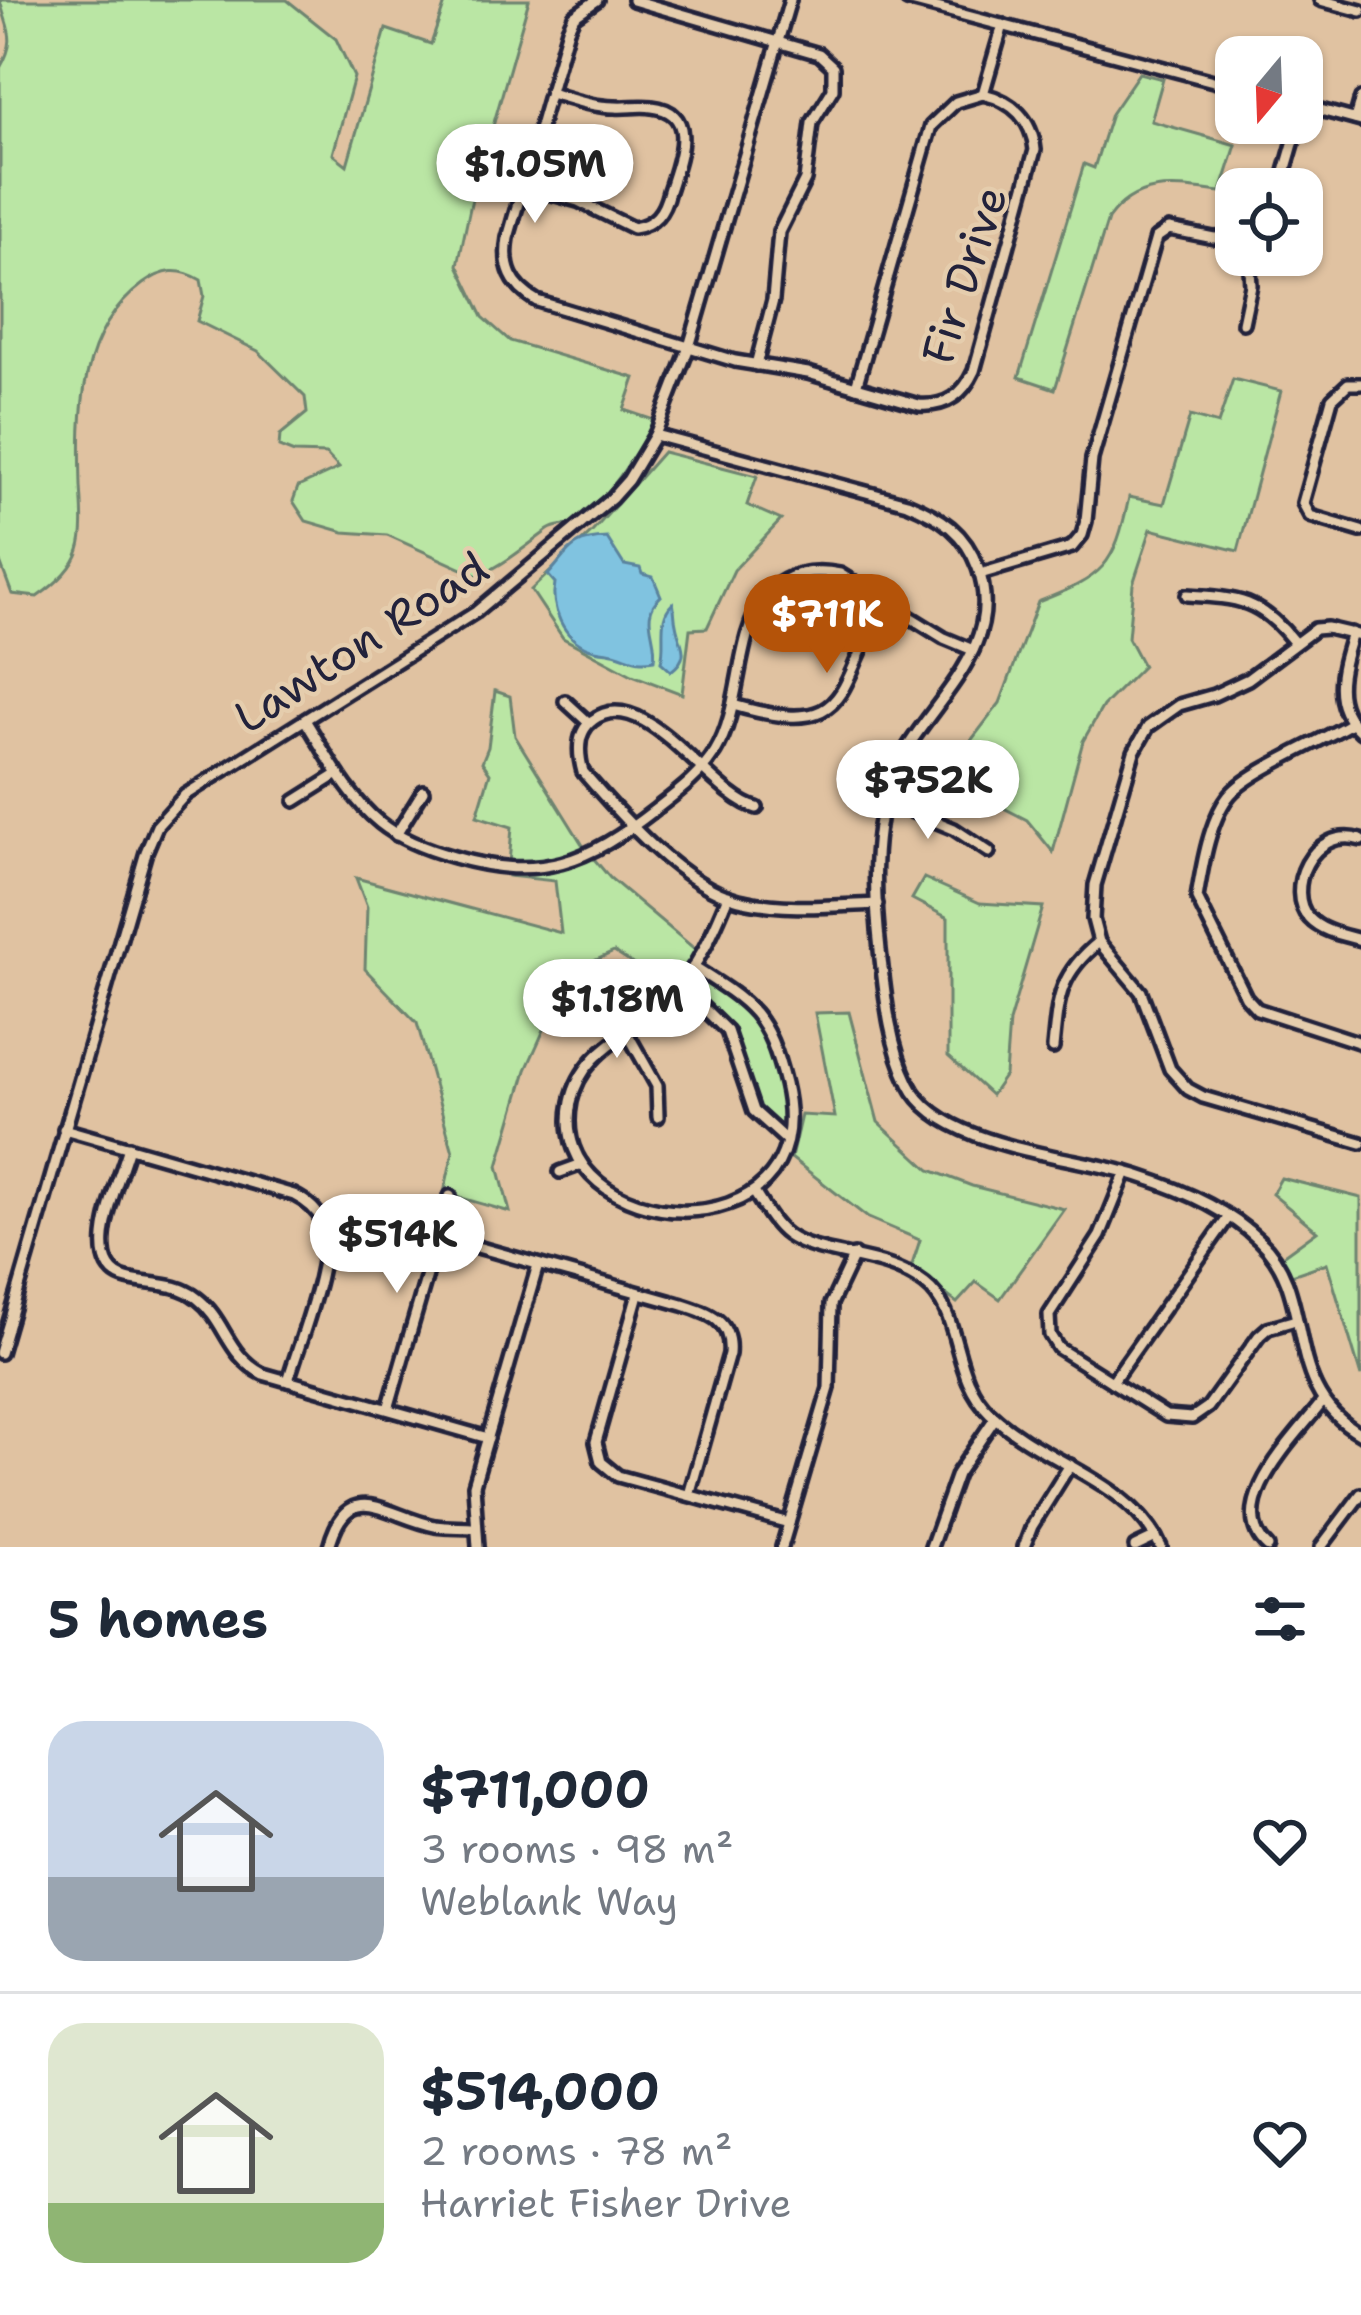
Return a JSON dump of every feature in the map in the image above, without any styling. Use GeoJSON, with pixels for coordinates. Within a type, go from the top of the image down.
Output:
{"type":"FeatureCollection","features":[{"type":"Feature","properties":{"kind":"street"},"geometry":{"type":"LineString","coordinates":[[597,0],[574,16],[506,253],[510,275],[537,301],[689,347],[856,387],[931,126],[956,102],[983,94],[1003,25]]}},
{"type":"Feature","properties":{"kind":"street"},"geometry":{"type":"LineString","coordinates":[[633,0],[829,59],[836,77],[812,123],[805,180],[779,232],[773,300],[756,365]]}},
{"type":"Feature","properties":{"kind":"street","name":"Lawton Road"},"geometry":{"type":"LineString","coordinates":[[0,1353],[157,826],[185,795],[503,592],[628,481],[655,435],[689,347],[790,0]]}},
{"type":"Feature","properties":{"kind":"street"},"geometry":{"type":"LineString","coordinates":[[908,0],[1215,81]]}},
{"type":"Feature","properties":{"kind":"street"},"geometry":{"type":"LineString","coordinates":[[1320,0],[1361,11]]}},
{"type":"Feature","properties":{"kind":"street"},"geometry":{"type":"LineString","coordinates":[[523,186],[578,201],[633,227],[655,220],[666,204],[683,145],[682,126],[676,119],[663,109],[594,105],[550,93]]}},
{"type":"Feature","properties":{"kind":"street","name":"Fir Drive"},"geometry":{"type":"LineString","coordinates":[[856,387],[930,406],[964,390],[974,371],[1035,150],[1030,127],[1020,112],[983,94]]}},
{"type":"Feature","properties":{"kind":"street"},"geometry":{"type":"LineString","coordinates":[[1323,112],[1358,120],[1361,98]]}},
{"type":"Feature","properties":{"kind":"street"},"geometry":{"type":"LineString","coordinates":[[980,574],[1072,547],[1082,535],[1092,459],[1156,238],[1169,229],[1215,238]]}},
{"type":"Feature","properties":{"kind":"street"},"geometry":{"type":"LineString","coordinates":[[1244,323],[1250,276]]}},
{"type":"Feature","properties":{"kind":"street"},"geometry":{"type":"LineString","coordinates":[[1361,384],[1348,385],[1332,399],[1303,503],[1310,516],[1361,531]]}},
{"type":"Feature","properties":{"kind":"street"},"geometry":{"type":"LineString","coordinates":[[655,435],[867,492],[933,514],[962,536],[980,574],[984,613],[973,650],[950,693],[900,759],[884,800],[878,844],[877,904],[890,1017],[909,1085],[937,1117],[966,1132],[1126,1172],[1174,1189],[1258,1238],[1285,1274],[1306,1367],[1323,1401],[1361,1435]]}},
{"type":"Feature","properties":{"kind":"street"},"geometry":{"type":"LineString","coordinates":[[305,719],[366,811],[396,835],[484,866],[542,868],[588,856],[635,825],[704,768],[725,732],[761,603],[791,576],[823,571],[853,580],[944,638],[973,650]]}},
{"type":"Feature","properties":{"kind":"street"},"geometry":{"type":"LineString","coordinates":[[1187,596],[1247,601],[1276,620],[1294,642]]}},
{"type":"Feature","properties":{"kind":"street"},"geometry":{"type":"LineString","coordinates":[[733,705],[789,719],[824,709],[844,690],[887,604]]}},
{"type":"Feature","properties":{"kind":"street"},"geometry":{"type":"LineString","coordinates":[[1361,732],[1340,700],[1339,684],[1356,634],[1315,629],[1231,688],[1161,713],[1141,736],[1095,885],[1093,919],[1099,943],[1141,992],[1169,1069],[1188,1089],[1216,1102],[1361,1143]]}},
{"type":"Feature","properties":{"kind":"street"},"geometry":{"type":"LineString","coordinates":[[566,701],[589,723]]}},
{"type":"Feature","properties":{"kind":"street"},"geometry":{"type":"LineString","coordinates":[[757,808],[740,804],[704,768],[638,717],[613,712],[589,723],[579,744],[583,772],[682,871],[728,896],[765,905],[877,904]]}},
{"type":"Feature","properties":{"kind":"street"},"geometry":{"type":"LineString","coordinates":[[1351,723],[1253,778],[1227,798],[1197,898],[1246,997],[1257,1009],[1361,1042]]}},
{"type":"Feature","properties":{"kind":"street"},"geometry":{"type":"LineString","coordinates":[[295,801],[338,774]]}},
{"type":"Feature","properties":{"kind":"street"},"geometry":{"type":"LineString","coordinates":[[396,835],[423,791]]}},
{"type":"Feature","properties":{"kind":"street"},"geometry":{"type":"LineString","coordinates":[[884,800],[954,830],[988,853]]}},
{"type":"Feature","properties":{"kind":"street"},"geometry":{"type":"LineString","coordinates":[[1361,840],[1336,836],[1317,847],[1300,899],[1307,916],[1320,927],[1361,940]]}},
{"type":"Feature","properties":{"kind":"street"},"geometry":{"type":"LineString","coordinates":[[694,967],[751,1005],[770,1034],[790,1106],[786,1140],[775,1168],[754,1192],[722,1209],[676,1212],[604,1188],[581,1164],[569,1123],[574,1087],[592,1059],[680,986],[714,933],[728,896]]}},
{"type":"Feature","properties":{"kind":"street"},"geometry":{"type":"LineString","coordinates":[[1052,1048],[1061,988],[1082,956],[1099,943]]}},
{"type":"Feature","properties":{"kind":"street"},"geometry":{"type":"LineString","coordinates":[[680,986],[727,1030],[754,1112],[786,1140]]}},
{"type":"Feature","properties":{"kind":"street"},"geometry":{"type":"LineString","coordinates":[[608,998],[656,1086],[658,1117]]}},
{"type":"Feature","properties":{"kind":"street"},"geometry":{"type":"LineString","coordinates":[[64,1129],[294,1195],[314,1208],[324,1227],[324,1254],[288,1381]]}},
{"type":"Feature","properties":{"kind":"street"},"geometry":{"type":"LineString","coordinates":[[129,1148],[102,1243],[104,1264],[122,1278],[158,1282],[193,1295],[215,1318],[239,1357],[262,1374],[488,1438]]}},
{"type":"Feature","properties":{"kind":"street"},"geometry":{"type":"LineString","coordinates":[[560,1172],[581,1164]]}},
{"type":"Feature","properties":{"kind":"street"},"geometry":{"type":"LineString","coordinates":[[1126,1172],[1100,1236],[1053,1305],[1048,1326],[1058,1348],[1166,1415],[1192,1418],[1208,1407],[1258,1336],[1296,1319]]}},
{"type":"Feature","properties":{"kind":"street"},"geometry":{"type":"LineString","coordinates":[[754,1192],[787,1235],[909,1273],[934,1291],[948,1316],[965,1377],[995,1418],[1138,1510],[1159,1542],[1135,1547]]}},
{"type":"Feature","properties":{"kind":"street"},"geometry":{"type":"LineString","coordinates":[[388,1409],[450,1196]]}},
{"type":"Feature","properties":{"kind":"street"},"geometry":{"type":"LineString","coordinates":[[1112,1382],[1228,1218]]}},
{"type":"Feature","properties":{"kind":"street"},"geometry":{"type":"LineString","coordinates":[[439,1236],[717,1318],[729,1335],[729,1354],[689,1495]]}},
{"type":"Feature","properties":{"kind":"street"},"geometry":{"type":"LineString","coordinates":[[782,1547],[829,1388],[831,1304],[854,1255]]}},
{"type":"Feature","properties":{"kind":"street"},"geometry":{"type":"LineString","coordinates":[[478,1547],[474,1485],[538,1265]]}},
{"type":"Feature","properties":{"kind":"street"},"geometry":{"type":"LineString","coordinates":[[638,1294],[600,1426],[597,1453],[618,1476],[789,1523]]}},
{"type":"Feature","properties":{"kind":"street"},"geometry":{"type":"LineString","coordinates":[[1268,1547],[1258,1537],[1252,1517],[1255,1495],[1323,1401]]}},
{"type":"Feature","properties":{"kind":"street"},"geometry":{"type":"LineString","coordinates":[[931,1547],[957,1474],[995,1418]]}},
{"type":"Feature","properties":{"kind":"street"},"geometry":{"type":"LineString","coordinates":[[1024,1547],[1070,1466]]}},
{"type":"Feature","properties":{"kind":"street"},"geometry":{"type":"LineString","coordinates":[[1321,1547],[1361,1494]]}},
{"type":"Feature","properties":{"kind":"street"},"geometry":{"type":"LineString","coordinates":[[329,1547],[336,1522],[346,1509],[358,1504],[436,1526],[474,1528]]}},
{"type":"Feature","properties":{"kind":"green space"},"geometry":{"type":"Polygon","coordinates":[[[0,0],[287,0],[336,39],[354,77],[333,154],[347,165],[386,29],[431,44],[446,0],[529,0],[458,265],[483,317],[510,341],[635,378],[624,410],[654,420],[609,491],[574,522],[548,530],[478,576],[387,535],[344,532],[306,521],[293,501],[298,487],[339,468],[326,454],[294,453],[279,447],[280,435],[307,413],[305,397],[258,351],[197,321],[204,296],[201,280],[172,271],[143,284],[122,303],[94,350],[83,403],[83,527],[76,557],[62,577],[37,597],[12,594],[0,562],[0,68],[10,41],[0,0]]]}},
{"type":"Feature","properties":{"kind":"green space"},"geometry":{"type":"Polygon","coordinates":[[[1139,73],[1163,79],[1151,121],[1215,139],[1215,144],[1236,145],[1229,168],[1215,168],[1215,191],[1145,191],[1119,206],[1108,219],[1055,389],[1019,377],[1084,164],[1094,168],[1111,114],[1139,73]]]}},
{"type":"Feature","properties":{"kind":"green space"},"geometry":{"type":"Polygon","coordinates":[[[1233,379],[1281,391],[1238,551],[1151,529],[1133,584],[1128,638],[1143,666],[1103,706],[1083,741],[1053,852],[1027,820],[943,777],[1000,703],[1038,602],[1078,585],[1103,566],[1118,540],[1129,497],[1164,504],[1190,416],[1218,424],[1233,379]]]}},
{"type":"Feature","properties":{"kind":"green space"},"geometry":{"type":"Polygon","coordinates":[[[663,452],[757,476],[747,505],[781,520],[734,570],[707,628],[690,629],[682,694],[632,675],[563,638],[531,590],[593,531],[663,452]]]}},
{"type":"Feature","properties":{"kind":"green space"},"geometry":{"type":"Polygon","coordinates":[[[495,691],[510,696],[515,736],[584,847],[610,878],[696,950],[687,966],[751,1012],[777,1070],[783,1105],[779,1131],[754,1102],[733,1033],[691,989],[677,980],[671,989],[614,952],[570,972],[526,1070],[498,1166],[510,1212],[444,1193],[453,1152],[417,1023],[365,969],[367,907],[356,878],[561,933],[555,881],[508,876],[512,827],[477,816],[490,773],[482,762],[495,691]]]}},
{"type":"Feature","properties":{"kind":"green space"},"geometry":{"type":"Polygon","coordinates":[[[924,878],[980,903],[1043,907],[1009,1022],[1005,1075],[991,1095],[948,1056],[948,918],[912,899],[924,878]]]}},
{"type":"Feature","properties":{"kind":"green space"},"geometry":{"type":"Polygon","coordinates":[[[849,1012],[878,1122],[930,1170],[972,1186],[1064,1209],[1000,1299],[976,1282],[957,1303],[911,1268],[920,1240],[868,1218],[791,1158],[801,1115],[835,1117],[815,1013],[849,1012]]]}},
{"type":"Feature","properties":{"kind":"green space"},"geometry":{"type":"Polygon","coordinates":[[[1281,1178],[1361,1198],[1361,1376],[1327,1263],[1292,1275],[1281,1257],[1317,1231],[1272,1194],[1281,1178]]]}},
{"type":"Feature","properties":{"kind":"water"},"geometry":{"type":"Polygon","coordinates":[[[607,538],[624,565],[653,577],[661,596],[650,619],[654,660],[639,661],[588,648],[565,630],[557,612],[555,583],[548,575],[578,544],[607,538]]]}},
{"type":"Feature","properties":{"kind":"water"},"geometry":{"type":"Polygon","coordinates":[[[673,603],[683,654],[671,671],[661,662],[663,623],[673,603]]]}}]}
